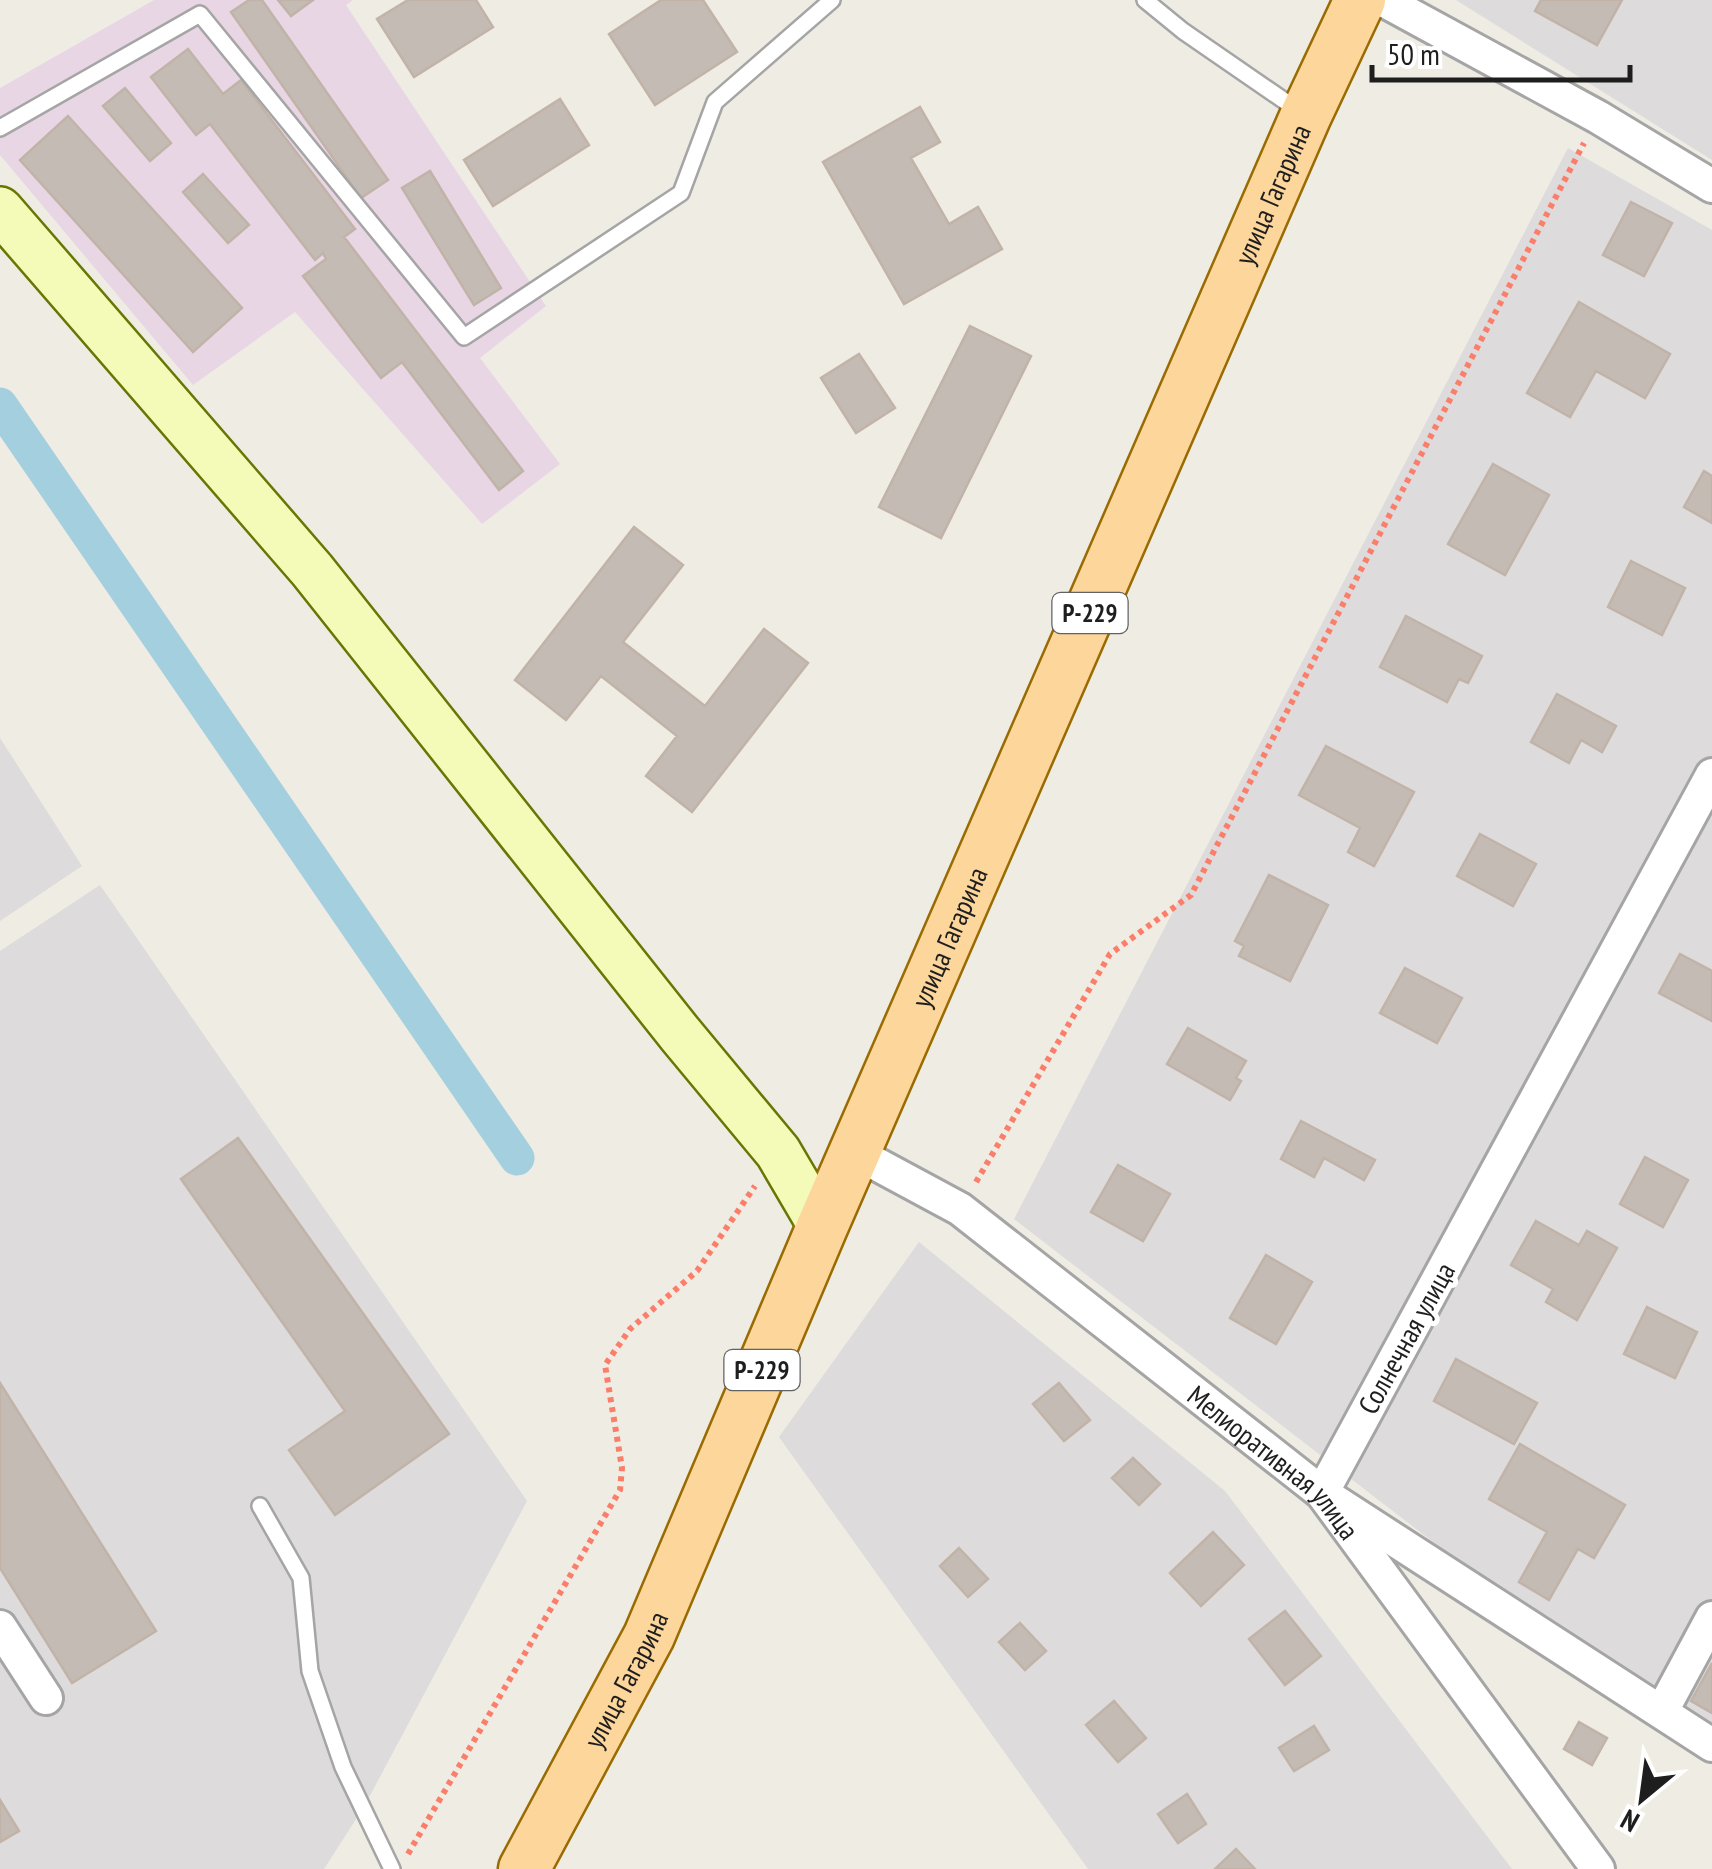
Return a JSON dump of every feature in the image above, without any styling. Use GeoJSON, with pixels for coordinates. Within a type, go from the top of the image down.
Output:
{"type":"FeatureCollection","features":[{"type":"Feature","properties":{"kind":"main road","name":"улица Гагарина"},"geometry":{"type":"LineString","coordinates":[[524,1869],[650,1636],[822,1227],[1306,115],[1360,0]]}},
{"type":"Feature","properties":{"kind":"street"},"geometry":{"type":"LineString","coordinates":[[1383,0],[1598,116],[1712,186]]}},
{"type":"Feature","properties":{"kind":"street"},"geometry":{"type":"LineString","coordinates":[[0,210],[312,570],[778,1152],[822,1227]]}},
{"type":"Feature","properties":{"kind":"street","name":"Солнечная улица"},"geometry":{"type":"LineString","coordinates":[[1322,1493],[1712,775]]}},
{"type":"Feature","properties":{"kind":"street","name":"Мелиоративная улица"},"geometry":{"type":"LineString","coordinates":[[856,1153],[960,1209],[1322,1493],[1598,1869]]}},
{"type":"Feature","properties":{"kind":"street"},"geometry":{"type":"LineString","coordinates":[[1322,1493],[1712,1745]]}},
{"type":"Feature","properties":{"kind":"street"},"geometry":{"type":"LineString","coordinates":[[1662,1712],[1712,1618]]}},
{"type":"Feature","properties":{"kind":"street"},"geometry":{"type":"LineString","coordinates":[[0,1627],[46,1698]]}},
{"type":"Feature","properties":{"kind":"lane"},"geometry":{"type":"LineString","coordinates":[[0,128],[200,14],[464,338],[681,193],[715,102],[832,0]]}},
{"type":"Feature","properties":{"kind":"lane"},"geometry":{"type":"LineString","coordinates":[[1145,0],[1182,31],[1306,115]]}},
{"type":"Feature","properties":{"kind":"lane"},"geometry":{"type":"LineString","coordinates":[[260,1506],[301,1578],[310,1671],[344,1767],[396,1869]]}},
{"type":"Feature","properties":{"kind":"path"},"geometry":{"type":"LineString","coordinates":[[960,1209],[1110,954],[1191,894],[1598,116]]}},
{"type":"Feature","properties":{"kind":"path"},"geometry":{"type":"LineString","coordinates":[[396,1869],[620,1490],[622,1468],[605,1364],[630,1329],[697,1272],[778,1152]]}},
{"type":"Feature","properties":{"kind":"shaded area"},"geometry":{"type":"Polygon","coordinates":[[[154,0],[353,0],[346,5],[546,306],[480,358],[560,464],[482,524],[295,312],[193,385],[0,155],[0,88],[154,0]]]}},
{"type":"Feature","properties":{"kind":"shaded area"},"geometry":{"type":"Polygon","coordinates":[[[1456,0],[1712,0],[1712,160],[1456,0]]]}},
{"type":"Feature","properties":{"kind":"shaded area"},"geometry":{"type":"Polygon","coordinates":[[[1568,148],[1712,230],[1712,1757],[1014,1219],[1568,148]]]}},
{"type":"Feature","properties":{"kind":"shaded area"},"geometry":{"type":"Polygon","coordinates":[[[0,738],[82,866],[0,921],[0,738]]]}},
{"type":"Feature","properties":{"kind":"shaded area"},"geometry":{"type":"Polygon","coordinates":[[[100,885],[527,1501],[365,1805],[324,1869],[0,1869],[0,951],[100,885]]]}},
{"type":"Feature","properties":{"kind":"shaded area"},"geometry":{"type":"Polygon","coordinates":[[[919,1242],[1225,1491],[1512,1869],[1088,1869],[779,1437],[919,1242]]]}},
{"type":"Feature","properties":{"kind":"building"},"geometry":{"type":"Polygon","coordinates":[[[249,0],[262,0],[388,180],[361,198],[231,12],[249,0]]]}},
{"type":"Feature","properties":{"kind":"building"},"geometry":{"type":"Polygon","coordinates":[[[278,0],[313,0],[291,16],[278,0]]]}},
{"type":"Feature","properties":{"kind":"building"},"geometry":{"type":"Polygon","coordinates":[[[408,0],[476,0],[493,27],[414,77],[377,19],[408,0]]]}},
{"type":"Feature","properties":{"kind":"building"},"geometry":{"type":"Polygon","coordinates":[[[661,0],[703,0],[737,52],[655,105],[609,34],[661,0]]]}},
{"type":"Feature","properties":{"kind":"building"},"geometry":{"type":"Polygon","coordinates":[[[1541,0],[1622,0],[1597,45],[1535,11],[1541,0]]]}},
{"type":"Feature","properties":{"kind":"building"},"geometry":{"type":"Polygon","coordinates":[[[188,49],[223,94],[241,80],[355,229],[344,237],[523,471],[499,490],[402,362],[381,378],[303,276],[326,259],[323,253],[315,260],[210,124],[196,135],[151,77],[188,49]]]}},
{"type":"Feature","properties":{"kind":"building"},"geometry":{"type":"Polygon","coordinates":[[[125,88],[171,143],[150,161],[103,106],[125,88]]]}},
{"type":"Feature","properties":{"kind":"building"},"geometry":{"type":"Polygon","coordinates":[[[560,99],[589,145],[493,206],[464,160],[560,99]]]}},
{"type":"Feature","properties":{"kind":"building"},"geometry":{"type":"Polygon","coordinates":[[[920,107],[940,142],[911,158],[949,224],[978,207],[1002,249],[904,304],[823,162],[920,107]]]}},
{"type":"Feature","properties":{"kind":"building"},"geometry":{"type":"Polygon","coordinates":[[[68,116],[242,308],[193,352],[20,160],[68,116]]]}},
{"type":"Feature","properties":{"kind":"building"},"geometry":{"type":"Polygon","coordinates":[[[430,171],[501,288],[474,305],[402,188],[430,171]]]}},
{"type":"Feature","properties":{"kind":"building"},"geometry":{"type":"Polygon","coordinates":[[[203,174],[249,225],[228,243],[183,192],[203,174]]]}},
{"type":"Feature","properties":{"kind":"building"},"geometry":{"type":"Polygon","coordinates":[[[1631,202],[1672,223],[1644,276],[1603,255],[1631,202]]]}},
{"type":"Feature","properties":{"kind":"building"},"geometry":{"type":"Polygon","coordinates":[[[1579,302],[1670,354],[1645,398],[1596,371],[1570,417],[1527,393],[1579,302]]]}},
{"type":"Feature","properties":{"kind":"building"},"geometry":{"type":"Polygon","coordinates":[[[970,326],[1031,356],[941,538],[879,507],[970,326]]]}},
{"type":"Feature","properties":{"kind":"building"},"geometry":{"type":"Polygon","coordinates":[[[859,354],[895,408],[856,433],[821,378],[859,354]]]}},
{"type":"Feature","properties":{"kind":"building"},"geometry":{"type":"Polygon","coordinates":[[[1493,464],[1549,495],[1505,575],[1448,544],[1493,464]]]}},
{"type":"Feature","properties":{"kind":"building"},"geometry":{"type":"Polygon","coordinates":[[[1704,471],[1712,476],[1712,523],[1684,507],[1704,471]]]}},
{"type":"Feature","properties":{"kind":"building"},"geometry":{"type":"Polygon","coordinates":[[[634,527],[683,565],[623,642],[705,706],[764,629],[808,663],[692,812],[646,776],[677,736],[601,676],[566,720],[515,680],[634,527]]]}},
{"type":"Feature","properties":{"kind":"building"},"geometry":{"type":"Polygon","coordinates":[[[1631,561],[1685,588],[1662,635],[1608,607],[1631,561]]]}},
{"type":"Feature","properties":{"kind":"building"},"geometry":{"type":"Polygon","coordinates":[[[1406,616],[1482,656],[1468,683],[1459,679],[1447,702],[1380,667],[1406,616]]]}},
{"type":"Feature","properties":{"kind":"building"},"geometry":{"type":"Polygon","coordinates":[[[1557,694],[1616,726],[1602,752],[1581,740],[1569,763],[1531,742],[1557,694]]]}},
{"type":"Feature","properties":{"kind":"building"},"geometry":{"type":"Polygon","coordinates":[[[1326,746],[1414,792],[1374,866],[1348,852],[1360,828],[1299,795],[1326,746]]]}},
{"type":"Feature","properties":{"kind":"building"},"geometry":{"type":"Polygon","coordinates":[[[1480,834],[1536,864],[1513,906],[1457,876],[1480,834]]]}},
{"type":"Feature","properties":{"kind":"building"},"geometry":{"type":"Polygon","coordinates":[[[1269,875],[1328,905],[1290,981],[1239,956],[1244,946],[1235,941],[1269,875]]]}},
{"type":"Feature","properties":{"kind":"building"},"geometry":{"type":"Polygon","coordinates":[[[1680,954],[1712,971],[1712,1021],[1659,993],[1680,954]]]}},
{"type":"Feature","properties":{"kind":"building"},"geometry":{"type":"Polygon","coordinates":[[[1405,968],[1462,998],[1437,1043],[1380,1013],[1405,968]]]}},
{"type":"Feature","properties":{"kind":"building"},"geometry":{"type":"Polygon","coordinates":[[[1188,1028],[1246,1061],[1230,1100],[1167,1064],[1188,1028]]]}},
{"type":"Feature","properties":{"kind":"building"},"geometry":{"type":"Polygon","coordinates":[[[1301,1121],[1375,1160],[1364,1180],[1324,1158],[1314,1177],[1281,1159],[1301,1121]]]}},
{"type":"Feature","properties":{"kind":"building"},"geometry":{"type":"Polygon","coordinates":[[[238,1138],[449,1434],[335,1515],[289,1450],[345,1411],[181,1179],[238,1138]]]}},
{"type":"Feature","properties":{"kind":"building"},"geometry":{"type":"Polygon","coordinates":[[[1645,1157],[1688,1180],[1663,1227],[1620,1204],[1645,1157]]]}},
{"type":"Feature","properties":{"kind":"building"},"geometry":{"type":"Polygon","coordinates":[[[1118,1165],[1170,1194],[1143,1241],[1091,1212],[1118,1165]]]}},
{"type":"Feature","properties":{"kind":"building"},"geometry":{"type":"Polygon","coordinates":[[[1536,1221],[1579,1245],[1587,1231],[1617,1248],[1577,1320],[1546,1302],[1553,1289],[1511,1265],[1536,1221]]]}},
{"type":"Feature","properties":{"kind":"building"},"geometry":{"type":"Polygon","coordinates":[[[1266,1255],[1312,1282],[1276,1344],[1230,1318],[1266,1255]]]}},
{"type":"Feature","properties":{"kind":"building"},"geometry":{"type":"Polygon","coordinates":[[[1647,1307],[1697,1332],[1675,1378],[1624,1354],[1647,1307]]]}},
{"type":"Feature","properties":{"kind":"building"},"geometry":{"type":"Polygon","coordinates":[[[1456,1359],[1537,1403],[1514,1444],[1434,1401],[1456,1359]]]}},
{"type":"Feature","properties":{"kind":"building"},"geometry":{"type":"Polygon","coordinates":[[[0,1383],[156,1631],[72,1683],[0,1568],[0,1383]]]}},
{"type":"Feature","properties":{"kind":"building"},"geometry":{"type":"Polygon","coordinates":[[[1059,1383],[1090,1420],[1064,1441],[1033,1404],[1059,1383]]]}},
{"type":"Feature","properties":{"kind":"building"},"geometry":{"type":"Polygon","coordinates":[[[1520,1444],[1625,1505],[1594,1558],[1578,1549],[1549,1600],[1519,1582],[1547,1532],[1489,1499],[1520,1444]]]}},
{"type":"Feature","properties":{"kind":"building"},"geometry":{"type":"Polygon","coordinates":[[[1133,1458],[1160,1484],[1139,1505],[1112,1478],[1133,1458]]]}},
{"type":"Feature","properties":{"kind":"building"},"geometry":{"type":"Polygon","coordinates":[[[1213,1532],[1244,1565],[1201,1606],[1170,1573],[1213,1532]]]}},
{"type":"Feature","properties":{"kind":"building"},"geometry":{"type":"Polygon","coordinates":[[[959,1548],[988,1579],[968,1597],[940,1566],[959,1548]]]}},
{"type":"Feature","properties":{"kind":"building"},"geometry":{"type":"Polygon","coordinates":[[[1285,1611],[1321,1656],[1285,1685],[1249,1639],[1285,1611]]]}},
{"type":"Feature","properties":{"kind":"building"},"geometry":{"type":"Polygon","coordinates":[[[1020,1623],[1046,1651],[1025,1670],[999,1642],[1020,1623]]]}},
{"type":"Feature","properties":{"kind":"building"},"geometry":{"type":"Polygon","coordinates":[[[1712,1663],[1712,1713],[1691,1701],[1712,1663]]]}},
{"type":"Feature","properties":{"kind":"building"},"geometry":{"type":"Polygon","coordinates":[[[1114,1701],[1146,1738],[1118,1762],[1086,1725],[1114,1701]]]}},
{"type":"Feature","properties":{"kind":"building"},"geometry":{"type":"Polygon","coordinates":[[[1579,1722],[1607,1738],[1592,1765],[1564,1749],[1579,1722]]]}},
{"type":"Feature","properties":{"kind":"building"},"geometry":{"type":"Polygon","coordinates":[[[1314,1726],[1329,1750],[1294,1771],[1279,1748],[1314,1726]]]}},
{"type":"Feature","properties":{"kind":"building"},"geometry":{"type":"Polygon","coordinates":[[[1187,1794],[1206,1824],[1178,1843],[1158,1814],[1187,1794]]]}},
{"type":"Feature","properties":{"kind":"building"},"geometry":{"type":"Polygon","coordinates":[[[0,1800],[19,1831],[0,1842],[0,1800]]]}},
{"type":"Feature","properties":{"kind":"building"},"geometry":{"type":"Polygon","coordinates":[[[1236,1849],[1255,1869],[1215,1869],[1236,1849]]]}},
{"type":"Feature","properties":{"kind":"waterway"},"geometry":{"type":"LineString","coordinates":[[0,405],[517,1158]]}}]}
